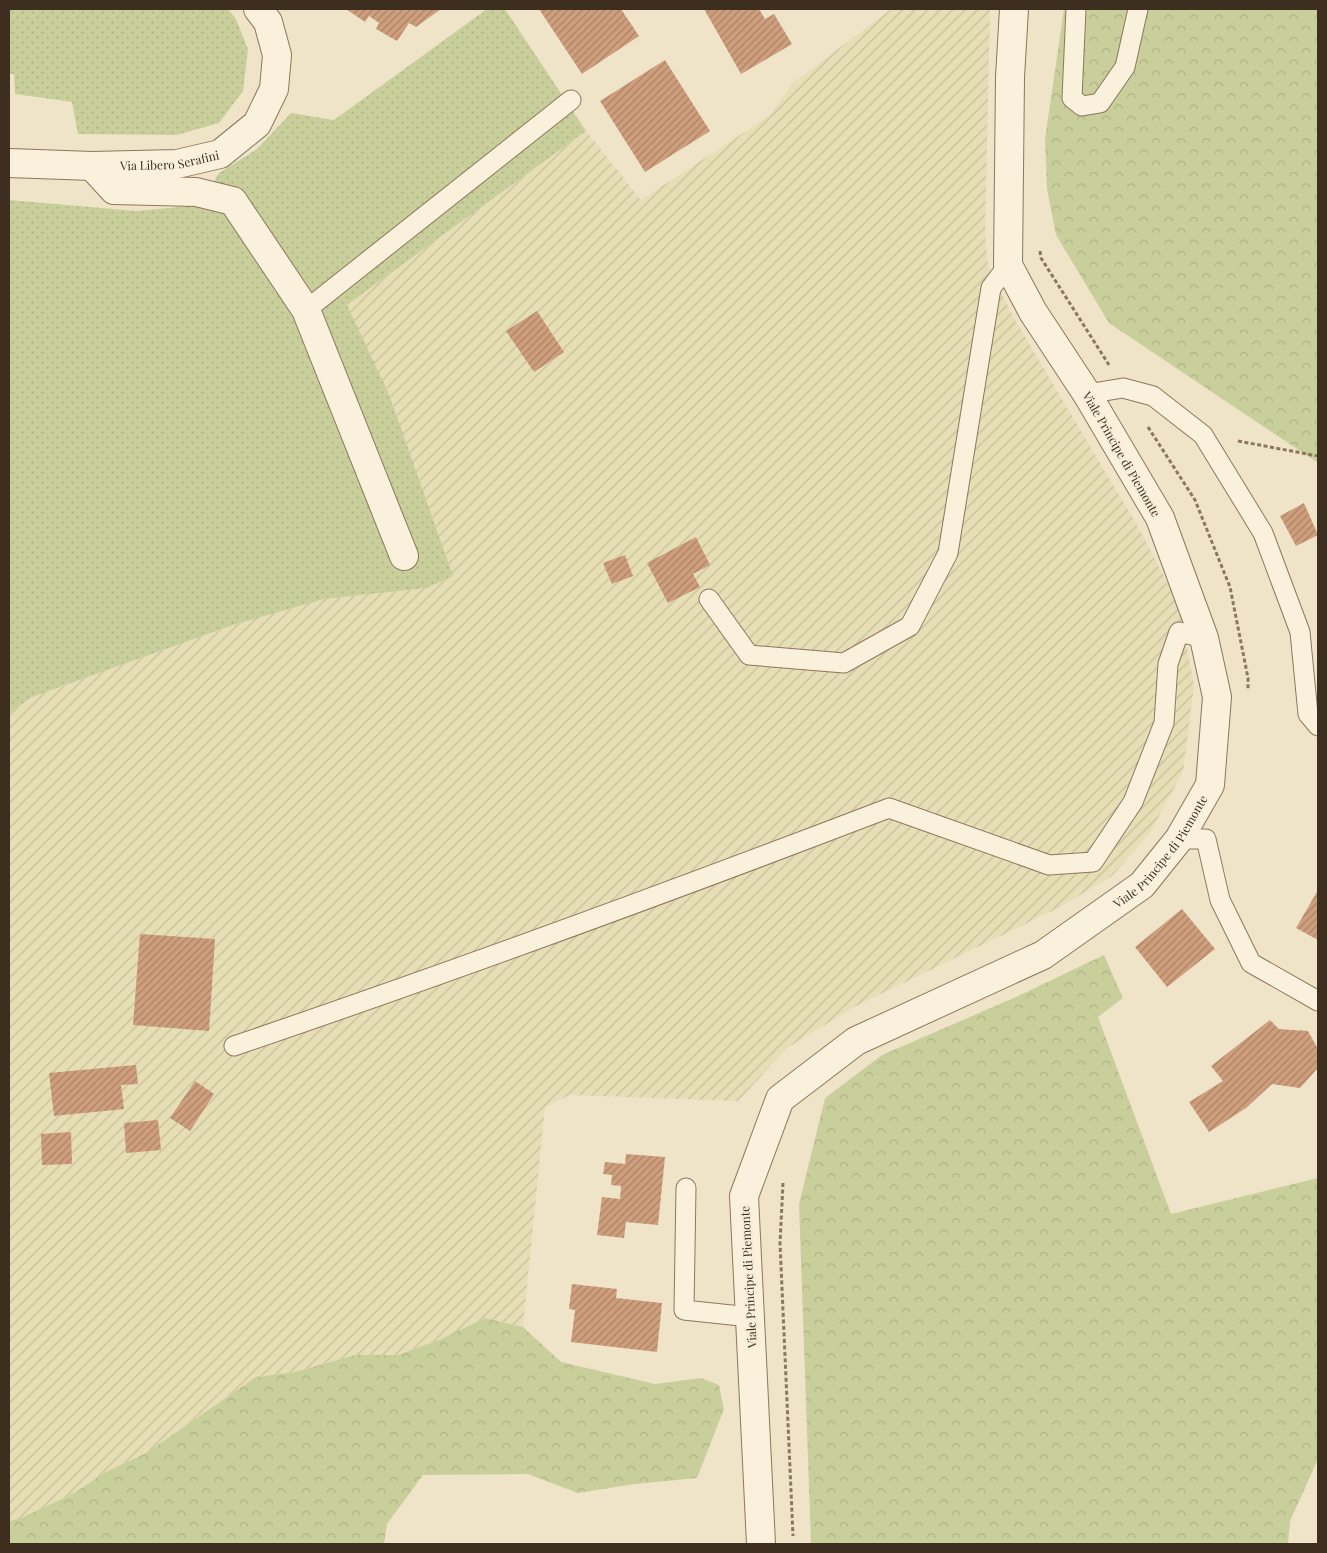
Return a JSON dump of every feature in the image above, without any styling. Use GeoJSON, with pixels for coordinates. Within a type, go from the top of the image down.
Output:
{"type":"FeatureCollection","features":[{"type":"Feature","properties":{"kind":"street","name":"Via Libero Serafini"},"geometry":{"type":"LineString","coordinates":[[9,163],[92,166],[177,164],[220,154],[257,124],[274,89],[277,54],[268,22],[258,9]]}},
{"type":"Feature","properties":{"kind":"street","name":"Viale Principe di Piemonte"},"geometry":{"type":"LineString","coordinates":[[760,1544],[744,1196],[780,1099],[856,1041],[1042,955],[1142,885],[1179,839],[1210,785],[1217,697],[1204,638],[1160,518],[1087,394],[1033,312],[1008,265],[1010,77],[1014,9]]}},
{"type":"Feature","properties":{"kind":"street"},"geometry":{"type":"LineString","coordinates":[[92,166],[114,190],[196,192],[233,201],[306,310],[404,556]]}},
{"type":"Feature","properties":{"kind":"lane"},"geometry":{"type":"LineString","coordinates":[[1076,9],[1072,98],[1082,106],[1100,103],[1125,67],[1138,9]]}},
{"type":"Feature","properties":{"kind":"lane"},"geometry":{"type":"LineString","coordinates":[[306,310],[571,100]]}},
{"type":"Feature","properties":{"kind":"lane"},"geometry":{"type":"LineString","coordinates":[[709,598],[749,655],[844,664],[910,626],[948,553],[991,288],[1008,265]]}},
{"type":"Feature","properties":{"kind":"lane"},"geometry":{"type":"LineString","coordinates":[[1087,394],[1124,388],[1153,396],[1203,435],[1263,533],[1300,632],[1308,714],[1318,726]]}},
{"type":"Feature","properties":{"kind":"lane"},"geometry":{"type":"LineString","coordinates":[[234,1046],[417,984],[633,906],[889,808],[1048,865],[1092,862],[1133,802],[1164,723],[1168,664],[1179,632],[1204,638]]}},
{"type":"Feature","properties":{"kind":"lane"},"geometry":{"type":"LineString","coordinates":[[1179,839],[1206,839],[1220,900],[1251,964],[1318,1001]]}},
{"type":"Feature","properties":{"kind":"lane"},"geometry":{"type":"LineString","coordinates":[[686,1188],[684,1310],[750,1317]]}},
{"type":"Feature","properties":{"kind":"path"},"geometry":{"type":"LineString","coordinates":[[1040,249],[1041,258],[1194,500],[1230,587],[1248,678],[1247,697]]}},
{"type":"Feature","properties":{"kind":"path"},"geometry":{"type":"LineString","coordinates":[[1203,435],[1318,456]]}},
{"type":"Feature","properties":{"kind":"path"},"geometry":{"type":"LineString","coordinates":[[783,1180],[780,1243],[794,1544]]}},
{"type":"Feature","properties":{"kind":"shaded area"},"geometry":{"type":"Polygon","coordinates":[[[891,9],[990,9],[985,234],[988,266],[1015,320],[1141,532],[1179,606],[1194,686],[1183,772],[1149,834],[1112,876],[1058,908],[856,1006],[787,1048],[738,1101],[570,1095],[545,1107],[523,1327],[485,1318],[441,1339],[398,1355],[355,1355],[295,1372],[256,1377],[146,1453],[106,1472],[74,1493],[19,1519],[9,1521],[9,713],[32,697],[230,626],[324,599],[427,588],[453,576],[389,394],[347,305],[586,131],[641,200],[769,116],[793,83],[891,9]]]}},
{"type":"Feature","properties":{"kind":"green space"},"geometry":{"type":"Polygon","coordinates":[[[9,9],[228,9],[236,19],[248,49],[243,91],[219,123],[176,135],[78,134],[72,102],[15,94],[14,74],[9,74],[9,9]]]}},
{"type":"Feature","properties":{"kind":"green space"},"geometry":{"type":"Polygon","coordinates":[[[487,9],[505,9],[586,131],[347,305],[389,394],[453,576],[427,588],[324,599],[230,626],[32,697],[9,713],[9,200],[136,211],[201,205],[219,173],[257,149],[291,113],[334,120],[487,9]]]}},
{"type":"Feature","properties":{"kind":"green space"},"geometry":{"type":"Polygon","coordinates":[[[1064,9],[1318,9],[1318,463],[1109,323],[1056,235],[1047,189],[1045,139],[1064,9]]]}},
{"type":"Feature","properties":{"kind":"green space"},"geometry":{"type":"Polygon","coordinates":[[[1104,955],[1123,998],[1098,1017],[1171,1214],[1318,1178],[1318,1459],[1290,1521],[1288,1544],[811,1544],[799,1204],[825,1098],[882,1055],[1016,997],[1104,955]]]}},
{"type":"Feature","properties":{"kind":"green space"},"geometry":{"type":"Polygon","coordinates":[[[485,1318],[523,1327],[561,1362],[655,1384],[701,1378],[719,1385],[724,1409],[697,1478],[635,1484],[578,1493],[528,1474],[423,1475],[387,1524],[384,1544],[9,1544],[9,1521],[19,1519],[74,1493],[106,1472],[146,1453],[256,1377],[295,1372],[355,1355],[398,1355],[441,1339],[485,1318]]]}},
{"type":"Feature","properties":{"kind":"building"},"geometry":{"type":"Polygon","coordinates":[[[346,9],[441,9],[416,27],[409,23],[397,41],[376,29],[379,23],[369,16],[365,22],[346,9]]]}},
{"type":"Feature","properties":{"kind":"building"},"geometry":{"type":"Polygon","coordinates":[[[539,9],[621,9],[639,36],[582,74],[539,9]]]}},
{"type":"Feature","properties":{"kind":"building"},"geometry":{"type":"Polygon","coordinates":[[[704,9],[759,9],[765,19],[774,14],[792,44],[741,74],[704,9]]]}},
{"type":"Feature","properties":{"kind":"building"},"geometry":{"type":"Polygon","coordinates":[[[665,60],[710,131],[645,172],[600,101],[665,60]]]}},
{"type":"Feature","properties":{"kind":"building"},"geometry":{"type":"Polygon","coordinates":[[[537,311],[564,352],[534,372],[506,331],[537,311]]]}},
{"type":"Feature","properties":{"kind":"building"},"geometry":{"type":"Polygon","coordinates":[[[1304,503],[1318,535],[1296,546],[1280,516],[1304,503]]]}},
{"type":"Feature","properties":{"kind":"building"},"geometry":{"type":"Polygon","coordinates":[[[696,537],[710,565],[693,574],[700,587],[668,603],[647,563],[696,537]]]}},
{"type":"Feature","properties":{"kind":"building"},"geometry":{"type":"Polygon","coordinates":[[[625,555],[633,576],[612,584],[603,563],[625,555]]]}},
{"type":"Feature","properties":{"kind":"building"},"geometry":{"type":"Polygon","coordinates":[[[1318,890],[1318,940],[1296,928],[1318,890]]]}},
{"type":"Feature","properties":{"kind":"building"},"geometry":{"type":"Polygon","coordinates":[[[1182,909],[1215,949],[1167,987],[1135,947],[1182,909]]]}},
{"type":"Feature","properties":{"kind":"building"},"geometry":{"type":"Polygon","coordinates":[[[140,934],[215,939],[209,1031],[133,1025],[140,934]]]}},
{"type":"Feature","properties":{"kind":"building"},"geometry":{"type":"Polygon","coordinates":[[[1270,1020],[1279,1029],[1308,1031],[1318,1049],[1318,1068],[1300,1088],[1272,1084],[1246,1108],[1209,1132],[1189,1102],[1223,1081],[1211,1066],[1270,1020]]]}},
{"type":"Feature","properties":{"kind":"building"},"geometry":{"type":"Polygon","coordinates":[[[136,1065],[138,1084],[121,1085],[124,1109],[54,1116],[49,1073],[136,1065]]]}},
{"type":"Feature","properties":{"kind":"building"},"geometry":{"type":"Polygon","coordinates":[[[195,1081],[214,1094],[190,1131],[170,1118],[195,1081]]]}},
{"type":"Feature","properties":{"kind":"building"},"geometry":{"type":"Polygon","coordinates":[[[158,1120],[161,1150],[126,1153],[124,1123],[158,1120]]]}},
{"type":"Feature","properties":{"kind":"building"},"geometry":{"type":"Polygon","coordinates":[[[71,1132],[72,1164],[42,1165],[41,1134],[71,1132]]]}},
{"type":"Feature","properties":{"kind":"building"},"geometry":{"type":"Polygon","coordinates":[[[626,1154],[665,1157],[658,1225],[626,1222],[624,1238],[597,1235],[602,1197],[620,1199],[621,1186],[611,1185],[612,1175],[603,1174],[605,1162],[625,1164],[626,1154]]]}},
{"type":"Feature","properties":{"kind":"building"},"geometry":{"type":"Polygon","coordinates":[[[572,1284],[617,1289],[616,1298],[662,1303],[657,1352],[571,1342],[575,1310],[569,1309],[572,1284]]]}}]}
